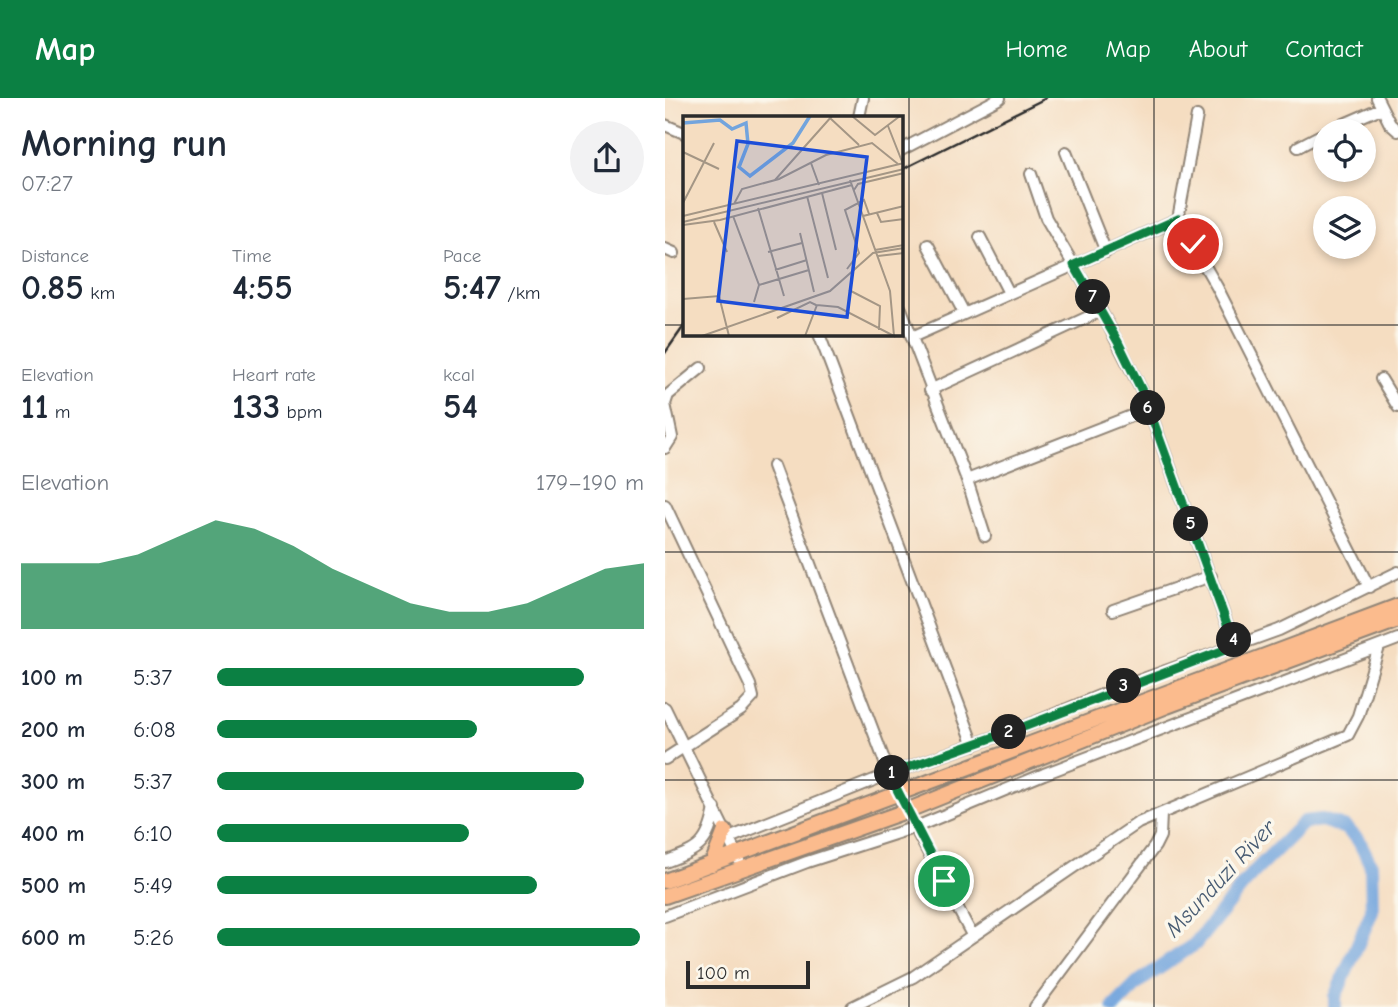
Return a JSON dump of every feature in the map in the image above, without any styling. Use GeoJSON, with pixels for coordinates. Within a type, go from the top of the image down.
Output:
{"type":"FeatureCollection","features":[{"type":"Feature","properties":{"kind":"main road"},"geometry":{"type":"LineString","coordinates":[[665,881],[1398,606]]}},
{"type":"Feature","properties":{"kind":"main road"},"geometry":{"type":"LineString","coordinates":[[665,896],[907,811],[1167,706],[1398,621]]}},
{"type":"Feature","properties":{"kind":"main road"},"geometry":{"type":"LineString","coordinates":[[712,864],[727,834]]}},
{"type":"Feature","properties":{"kind":"street"},"geometry":{"type":"LineString","coordinates":[[859,116],[863,98]]}},
{"type":"Feature","properties":{"kind":"street"},"geometry":{"type":"LineString","coordinates":[[903,149],[983,102],[1000,98]]}},
{"type":"Feature","properties":{"kind":"street"},"geometry":{"type":"LineString","coordinates":[[1350,119],[1379,103],[1398,131]]}},
{"type":"Feature","properties":{"kind":"street"},"geometry":{"type":"LineString","coordinates":[[1198,116],[1178,219],[1217,287],[1369,587]]}},
{"type":"Feature","properties":{"kind":"street"},"geometry":{"type":"LineString","coordinates":[[665,125],[683,133]]}},
{"type":"Feature","properties":{"kind":"street"},"geometry":{"type":"LineString","coordinates":[[1298,147],[1313,139]]}},
{"type":"Feature","properties":{"kind":"street"},"geometry":{"type":"LineString","coordinates":[[1066,152],[1106,251]]}},
{"type":"Feature","properties":{"kind":"street"},"geometry":{"type":"LineString","coordinates":[[1031,174],[1047,218],[1101,311],[1149,409],[1235,646]]}},
{"type":"Feature","properties":{"kind":"street"},"geometry":{"type":"LineString","coordinates":[[912,337],[1178,219]]}},
{"type":"Feature","properties":{"kind":"street"},"geometry":{"type":"LineString","coordinates":[[980,237],[1009,293]]}},
{"type":"Feature","properties":{"kind":"street"},"geometry":{"type":"LineString","coordinates":[[928,245],[964,313]]}},
{"type":"Feature","properties":{"kind":"street"},"geometry":{"type":"LineString","coordinates":[[930,390],[1101,311]]}},
{"type":"Feature","properties":{"kind":"street"},"geometry":{"type":"LineString","coordinates":[[903,314],[930,390],[967,480],[985,536]]}},
{"type":"Feature","properties":{"kind":"street"},"geometry":{"type":"LineString","coordinates":[[820,336],[974,745]]}},
{"type":"Feature","properties":{"kind":"street"},"geometry":{"type":"LineString","coordinates":[[665,448],[672,436],[665,404],[668,395],[701,368]]}},
{"type":"Feature","properties":{"kind":"street"},"geometry":{"type":"LineString","coordinates":[[1381,379],[1398,407]]}},
{"type":"Feature","properties":{"kind":"street"},"geometry":{"type":"LineString","coordinates":[[967,480],[1149,409]]}},
{"type":"Feature","properties":{"kind":"street"},"geometry":{"type":"LineString","coordinates":[[773,466],[897,794],[972,935]]}},
{"type":"Feature","properties":{"kind":"street"},"geometry":{"type":"LineString","coordinates":[[665,505],[753,690],[750,701],[741,710],[665,759]]}},
{"type":"Feature","properties":{"kind":"street"},"geometry":{"type":"LineString","coordinates":[[727,834],[974,745],[1279,630],[1398,572]]}},
{"type":"Feature","properties":{"kind":"street"},"geometry":{"type":"LineString","coordinates":[[1113,610],[1211,576]]}},
{"type":"Feature","properties":{"kind":"street"},"geometry":{"type":"LineString","coordinates":[[665,916],[807,862],[916,827],[1066,765],[1398,639]]}},
{"type":"Feature","properties":{"kind":"street"},"geometry":{"type":"LineString","coordinates":[[852,1007],[913,977],[1116,836],[1161,814],[1348,735],[1358,716],[1379,647]]}},
{"type":"Feature","properties":{"kind":"street"},"geometry":{"type":"LineString","coordinates":[[665,708],[743,869]]}},
{"type":"Feature","properties":{"kind":"street"},"geometry":{"type":"LineString","coordinates":[[665,862],[694,851],[702,844],[712,826],[715,808]]}},
{"type":"Feature","properties":{"kind":"street"},"geometry":{"type":"LineString","coordinates":[[1035,1007],[1155,846],[1160,836],[1161,814]]}},
{"type":"Feature","properties":{"kind":"waterway","name":"Msunduzi River"},"geometry":{"type":"LineString","coordinates":[[1114,1007],[1140,981],[1195,944],[1251,875],[1304,822],[1322,820],[1346,828],[1359,841],[1371,865],[1372,911],[1335,997],[1335,1007]]}},
{"type":"Feature","properties":{"kind":"railway"},"geometry":{"type":"LineString","coordinates":[[903,169],[1046,98]]}},
{"type":"Feature","properties":{"kind":"railway"},"geometry":{"type":"LineString","coordinates":[[665,353],[683,327]]}},
{"type":"Feature","properties":{"kind":"route"},"geometry":{"type":"LineString","coordinates":[[944,881],[889,774],[1026,726],[1121,687],[1235,646],[1226,614],[1143,393],[1118,342],[1074,265],[1178,219],[1193,244]]}}]}
